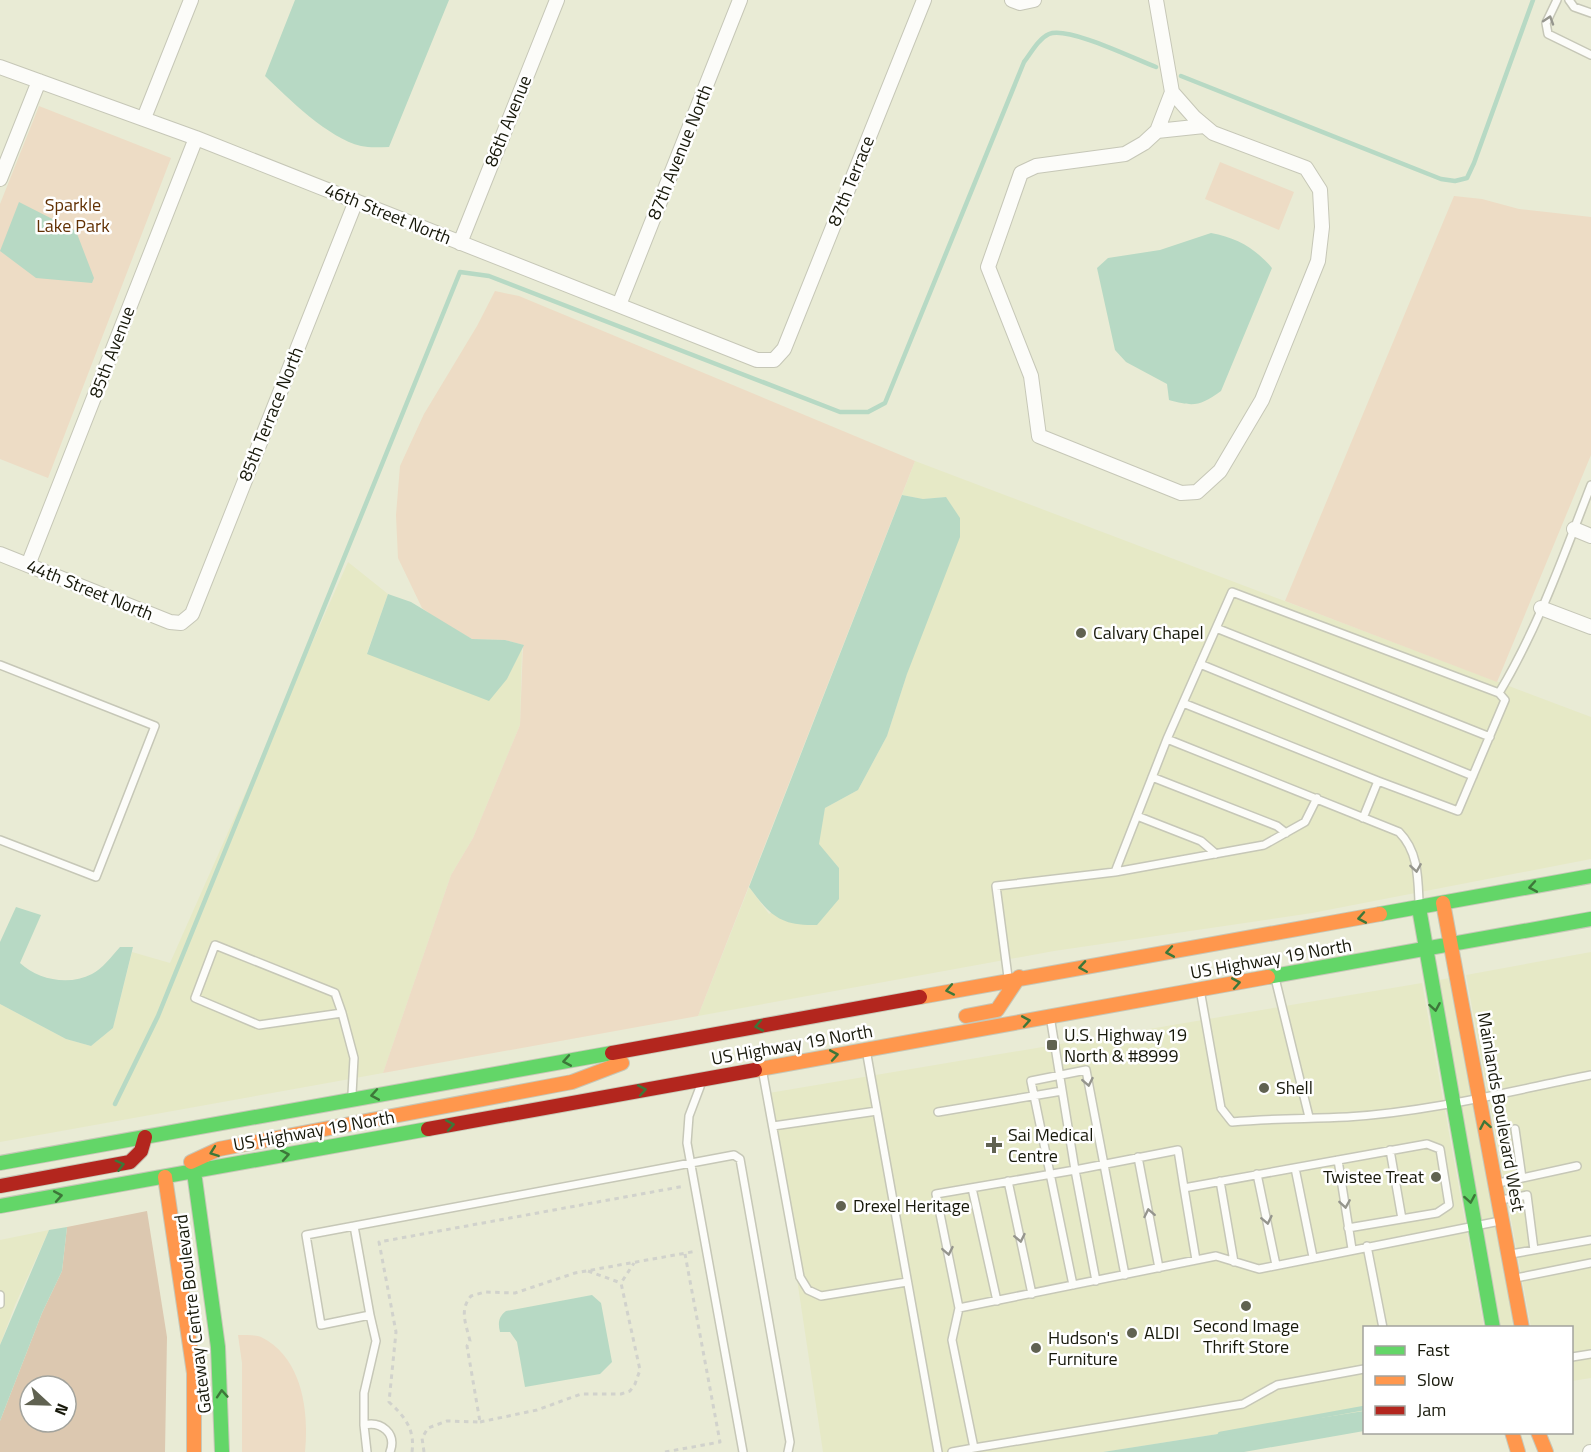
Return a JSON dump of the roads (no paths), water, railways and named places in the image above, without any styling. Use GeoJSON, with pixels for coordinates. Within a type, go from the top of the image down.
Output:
{"type":"FeatureCollection","features":[{"type":"Feature","properties":{"kind":"main road","name":"US Highway 19 North"},"geometry":{"type":"LineString","coordinates":[[0,1163],[1013,978],[1591,876]]}},
{"type":"Feature","properties":{"kind":"main road","name":"Mainlands Boulevard West"},"geometry":{"type":"LineString","coordinates":[[1443,903],[1522,1326]]}},
{"type":"Feature","properties":{"kind":"main road"},"geometry":{"type":"LineString","coordinates":[[1419,908],[1493,1326]]}},
{"type":"Feature","properties":{"kind":"main road","name":"US Highway 19 North"},"geometry":{"type":"LineString","coordinates":[[0,1206],[1591,919]]}},
{"type":"Feature","properties":{"kind":"main road"},"geometry":{"type":"LineString","coordinates":[[950,1019],[996,1010],[1013,978]]}},
{"type":"Feature","properties":{"kind":"main road"},"geometry":{"type":"LineString","coordinates":[[165,1177],[219,1149],[572,1082],[678,1041]]}},
{"type":"Feature","properties":{"kind":"main road"},"geometry":{"type":"LineString","coordinates":[[722,1076],[763,1054],[810,1046]]}},
{"type":"Feature","properties":{"kind":"main road"},"geometry":{"type":"LineString","coordinates":[[0,1186],[130,1162],[141,1151],[145,1137]]}},
{"type":"Feature","properties":{"kind":"main road","name":"Gateway Centre Boulevard"},"geometry":{"type":"LineString","coordinates":[[194,1172],[219,1350],[223,1408],[222,1452]]}},
{"type":"Feature","properties":{"kind":"main road","name":"Gateway Centre Boulevard"},"geometry":{"type":"LineString","coordinates":[[165,1177],[194,1373],[194,1452]]}},
{"type":"Feature","properties":{"kind":"main road"},"geometry":{"type":"LineString","coordinates":[[1513,1434],[1518,1452]]}},
{"type":"Feature","properties":{"kind":"main road"},"geometry":{"type":"LineString","coordinates":[[1540,1434],[1546,1452]]}},
{"type":"Feature","properties":{"kind":"street"},"geometry":{"type":"LineString","coordinates":[[144,118],[191,0]]}},
{"type":"Feature","properties":{"kind":"street","name":"86th Avenue"},"geometry":{"type":"LineString","coordinates":[[460,243],[557,0]]}},
{"type":"Feature","properties":{"kind":"street","name":"87th Avenue North"},"geometry":{"type":"LineString","coordinates":[[619,305],[740,0]]}},
{"type":"Feature","properties":{"kind":"street","name":"87th Terrace"},"geometry":{"type":"LineString","coordinates":[[774,360],[784,349],[924,0]]}},
{"type":"Feature","properties":{"kind":"street"},"geometry":{"type":"LineString","coordinates":[[1012,0],[1020,3],[1034,0]]}},
{"type":"Feature","properties":{"kind":"street"},"geometry":{"type":"LineString","coordinates":[[1156,0],[1172,92],[1157,131],[1144,143],[1125,153],[1036,166],[1022,173],[988,267],[1031,376],[1039,436],[1181,494],[1197,492],[1220,471],[1262,400],[1318,261],[1322,227],[1320,190],[1306,168],[1213,133],[1172,92]]}},
{"type":"Feature","properties":{"kind":"street","name":"46th Street North"},"geometry":{"type":"LineString","coordinates":[[0,67],[196,138],[757,360],[774,360]]}},
{"type":"Feature","properties":{"kind":"street"},"geometry":{"type":"LineString","coordinates":[[0,179],[39,81]]}},
{"type":"Feature","properties":{"kind":"street"},"geometry":{"type":"LineString","coordinates":[[1157,131],[1204,126]]}},
{"type":"Feature","properties":{"kind":"street","name":"85th Avenue"},"geometry":{"type":"LineString","coordinates":[[28,565],[196,138]]}},
{"type":"Feature","properties":{"kind":"street","name":"85th Terrace North"},"geometry":{"type":"LineString","coordinates":[[181,623],[192,614],[356,201]]}},
{"type":"Feature","properties":{"kind":"street"},"geometry":{"type":"LineString","coordinates":[[1574,529],[1591,536]]}},
{"type":"Feature","properties":{"kind":"street","name":"44th Street North"},"geometry":{"type":"LineString","coordinates":[[0,554],[170,622],[181,623]]}},
{"type":"Feature","properties":{"kind":"street"},"geometry":{"type":"LineString","coordinates":[[1541,608],[1591,627]]}},
{"type":"Feature","properties":{"kind":"lane"},"geometry":{"type":"LineString","coordinates":[[1557,0],[1546,23],[1548,34],[1591,54]]}},
{"type":"Feature","properties":{"kind":"lane"},"geometry":{"type":"LineString","coordinates":[[1569,0],[1574,7],[1591,13]]}},
{"type":"Feature","properties":{"kind":"lane"},"geometry":{"type":"LineString","coordinates":[[1499,693],[1515,666],[1541,608],[1591,485]]}},
{"type":"Feature","properties":{"kind":"lane"},"geometry":{"type":"LineString","coordinates":[[1115,872],[1167,739],[1232,592],[1499,693],[1505,700],[1458,811],[1183,703]]}},
{"type":"Feature","properties":{"kind":"lane"},"geometry":{"type":"LineString","coordinates":[[1216,628],[1490,737]]}},
{"type":"Feature","properties":{"kind":"lane"},"geometry":{"type":"LineString","coordinates":[[1200,664],[1473,776]]}},
{"type":"Feature","properties":{"kind":"lane"},"geometry":{"type":"LineString","coordinates":[[0,665],[155,726],[96,877],[0,840]]}},
{"type":"Feature","properties":{"kind":"lane"},"geometry":{"type":"LineString","coordinates":[[1167,739],[1399,832],[1405,838],[1415,860],[1419,908]]}},
{"type":"Feature","properties":{"kind":"lane"},"geometry":{"type":"LineString","coordinates":[[1152,777],[1276,826],[1286,833]]}},
{"type":"Feature","properties":{"kind":"lane"},"geometry":{"type":"LineString","coordinates":[[1363,818],[1378,781]]}},
{"type":"Feature","properties":{"kind":"lane"},"geometry":{"type":"LineString","coordinates":[[1013,978],[996,886],[1115,872],[1264,845],[1305,822],[1317,798]]}},
{"type":"Feature","properties":{"kind":"lane"},"geometry":{"type":"LineString","coordinates":[[1137,816],[1201,841],[1216,854]]}},
{"type":"Feature","properties":{"kind":"lane"},"geometry":{"type":"LineString","coordinates":[[342,1012],[259,1026],[195,998],[216,945],[335,993],[342,1012],[354,1058],[352,1100]]}},
{"type":"Feature","properties":{"kind":"lane"},"geometry":{"type":"LineString","coordinates":[[1275,976],[1309,1117]]}},
{"type":"Feature","properties":{"kind":"lane"},"geometry":{"type":"LineString","coordinates":[[1200,990],[1221,1108],[1232,1122],[1348,1117],[1452,1103],[1591,1075]]}},
{"type":"Feature","properties":{"kind":"lane"},"geometry":{"type":"LineString","coordinates":[[1050,1016],[1096,1281]]}},
{"type":"Feature","properties":{"kind":"lane"},"geometry":{"type":"LineString","coordinates":[[866,1050],[938,1452]]}},
{"type":"Feature","properties":{"kind":"lane"},"geometry":{"type":"LineString","coordinates":[[762,1068],[800,1276],[808,1290],[821,1296],[907,1282]]}},
{"type":"Feature","properties":{"kind":"lane"},"geometry":{"type":"LineString","coordinates":[[1073,1286],[1048,1174],[1031,1081],[1086,1070],[1125,1275]]}},
{"type":"Feature","properties":{"kind":"lane"},"geometry":{"type":"LineString","coordinates":[[704,1079],[689,1116],[687,1143],[743,1452]]}},
{"type":"Feature","properties":{"kind":"lane"},"geometry":{"type":"LineString","coordinates":[[938,1112],[1062,1091]]}},
{"type":"Feature","properties":{"kind":"lane"},"geometry":{"type":"LineString","coordinates":[[773,1126],[877,1110]]}},
{"type":"Feature","properties":{"kind":"lane"},"geometry":{"type":"LineString","coordinates":[[1515,1129],[1522,1178]]}},
{"type":"Feature","properties":{"kind":"lane"},"geometry":{"type":"LineString","coordinates":[[1184,1188],[1427,1144],[1440,1149],[1449,1205],[1437,1213],[1348,1228]]}},
{"type":"Feature","properties":{"kind":"lane"},"geometry":{"type":"LineString","coordinates":[[974,1448],[952,1340],[959,1308],[936,1194],[1178,1150],[1196,1260]]}},
{"type":"Feature","properties":{"kind":"lane"},"geometry":{"type":"LineString","coordinates":[[1390,1150],[1402,1219]]}},
{"type":"Feature","properties":{"kind":"lane"},"geometry":{"type":"LineString","coordinates":[[370,1315],[321,1325],[306,1235],[735,1155],[740,1159],[790,1442],[788,1452]]}},
{"type":"Feature","properties":{"kind":"lane"},"geometry":{"type":"LineString","coordinates":[[1138,1157],[1159,1268]]}},
{"type":"Feature","properties":{"kind":"lane"},"geometry":{"type":"LineString","coordinates":[[1338,1160],[1352,1249]]}},
{"type":"Feature","properties":{"kind":"lane"},"geometry":{"type":"LineString","coordinates":[[1495,1183],[1577,1166]]}},
{"type":"Feature","properties":{"kind":"lane"},"geometry":{"type":"LineString","coordinates":[[1295,1168],[1313,1257]]}},
{"type":"Feature","properties":{"kind":"lane"},"geometry":{"type":"LineString","coordinates":[[1257,1174],[1276,1265]]}},
{"type":"Feature","properties":{"kind":"lane"},"geometry":{"type":"LineString","coordinates":[[1220,1181],[1234,1262]]}},
{"type":"Feature","properties":{"kind":"lane"},"geometry":{"type":"LineString","coordinates":[[1008,1182],[1032,1294]]}},
{"type":"Feature","properties":{"kind":"lane"},"geometry":{"type":"LineString","coordinates":[[972,1188],[997,1301]]}},
{"type":"Feature","properties":{"kind":"lane"},"geometry":{"type":"LineString","coordinates":[[1499,1200],[1527,1196],[1534,1250]]}},
{"type":"Feature","properties":{"kind":"lane"},"geometry":{"type":"LineString","coordinates":[[959,1308],[1216,1256],[1259,1269],[1502,1220]]}},
{"type":"Feature","properties":{"kind":"lane"},"geometry":{"type":"LineString","coordinates":[[354,1226],[376,1341],[364,1393],[367,1452]]}},
{"type":"Feature","properties":{"kind":"lane"},"geometry":{"type":"LineString","coordinates":[[1509,1254],[1591,1240]]}},
{"type":"Feature","properties":{"kind":"lane"},"geometry":{"type":"LineString","coordinates":[[1367,1246],[1383,1326]]}},
{"type":"Feature","properties":{"kind":"lane"},"geometry":{"type":"LineString","coordinates":[[1513,1278],[1591,1263]]}},
{"type":"Feature","properties":{"kind":"lane"},"geometry":{"type":"LineString","coordinates":[[0,1294],[0,1304]]}},
{"type":"Feature","properties":{"kind":"lane"},"geometry":{"type":"LineString","coordinates":[[1573,1357],[1591,1354]]}},
{"type":"Feature","properties":{"kind":"lane"},"geometry":{"type":"LineString","coordinates":[[952,1452],[1244,1404],[1277,1385],[1363,1369]]}},
{"type":"Feature","properties":{"kind":"lane"},"geometry":{"type":"LineString","coordinates":[[364,1425],[375,1422],[384,1426],[390,1435],[390,1452]]}},
{"type":"Feature","properties":{"kind":"waterway"},"geometry":{"type":"LineString","coordinates":[[1181,76],[1441,179],[1455,181],[1467,178],[1474,163],[1533,0]]}},
{"type":"Feature","properties":{"kind":"waterway"},"geometry":{"type":"LineString","coordinates":[[115,1104],[158,1016],[460,272],[489,276],[840,412],[868,412],[885,403],[1024,62],[1038,43],[1049,34],[1071,35],[1102,44],[1156,67]]}},
{"type":"Feature","properties":{"kind":"waterway"},"geometry":{"type":"LineString","coordinates":[[1220,1434],[1363,1408]]}},
{"type":"Feature","properties":{"kind":"place","name":"Calvary Chapel"},"geometry":{"type":"Point","coordinates":[1081,633]}},
{"type":"Feature","properties":{"kind":"place","name":"U.S. Highway 19 North & #8999"},"geometry":{"type":"Point","coordinates":[1052,1045]}},
{"type":"Feature","properties":{"kind":"place","name":"Shell"},"geometry":{"type":"Point","coordinates":[1264,1088]}},
{"type":"Feature","properties":{"kind":"place","name":"Sai Medical Centre"},"geometry":{"type":"Point","coordinates":[994,1145]}},
{"type":"Feature","properties":{"kind":"place","name":"Twistee Treat"},"geometry":{"type":"Point","coordinates":[1436,1177]}},
{"type":"Feature","properties":{"kind":"place","name":"Drexel Heritage"},"geometry":{"type":"Point","coordinates":[841,1206]}},
{"type":"Feature","properties":{"kind":"place","name":"Second Image Thrift Store"},"geometry":{"type":"Point","coordinates":[1246,1306]}},
{"type":"Feature","properties":{"kind":"place","name":"ALDI"},"geometry":{"type":"Point","coordinates":[1132,1333]}},
{"type":"Feature","properties":{"kind":"place","name":"Hudson's Furniture"},"geometry":{"type":"Point","coordinates":[1036,1348]}},
{"type":"Feature","properties":{"kind":"park label","name":"Sparkle Lake Park"},"geometry":{"type":"Point","coordinates":[73,215]}}]}
